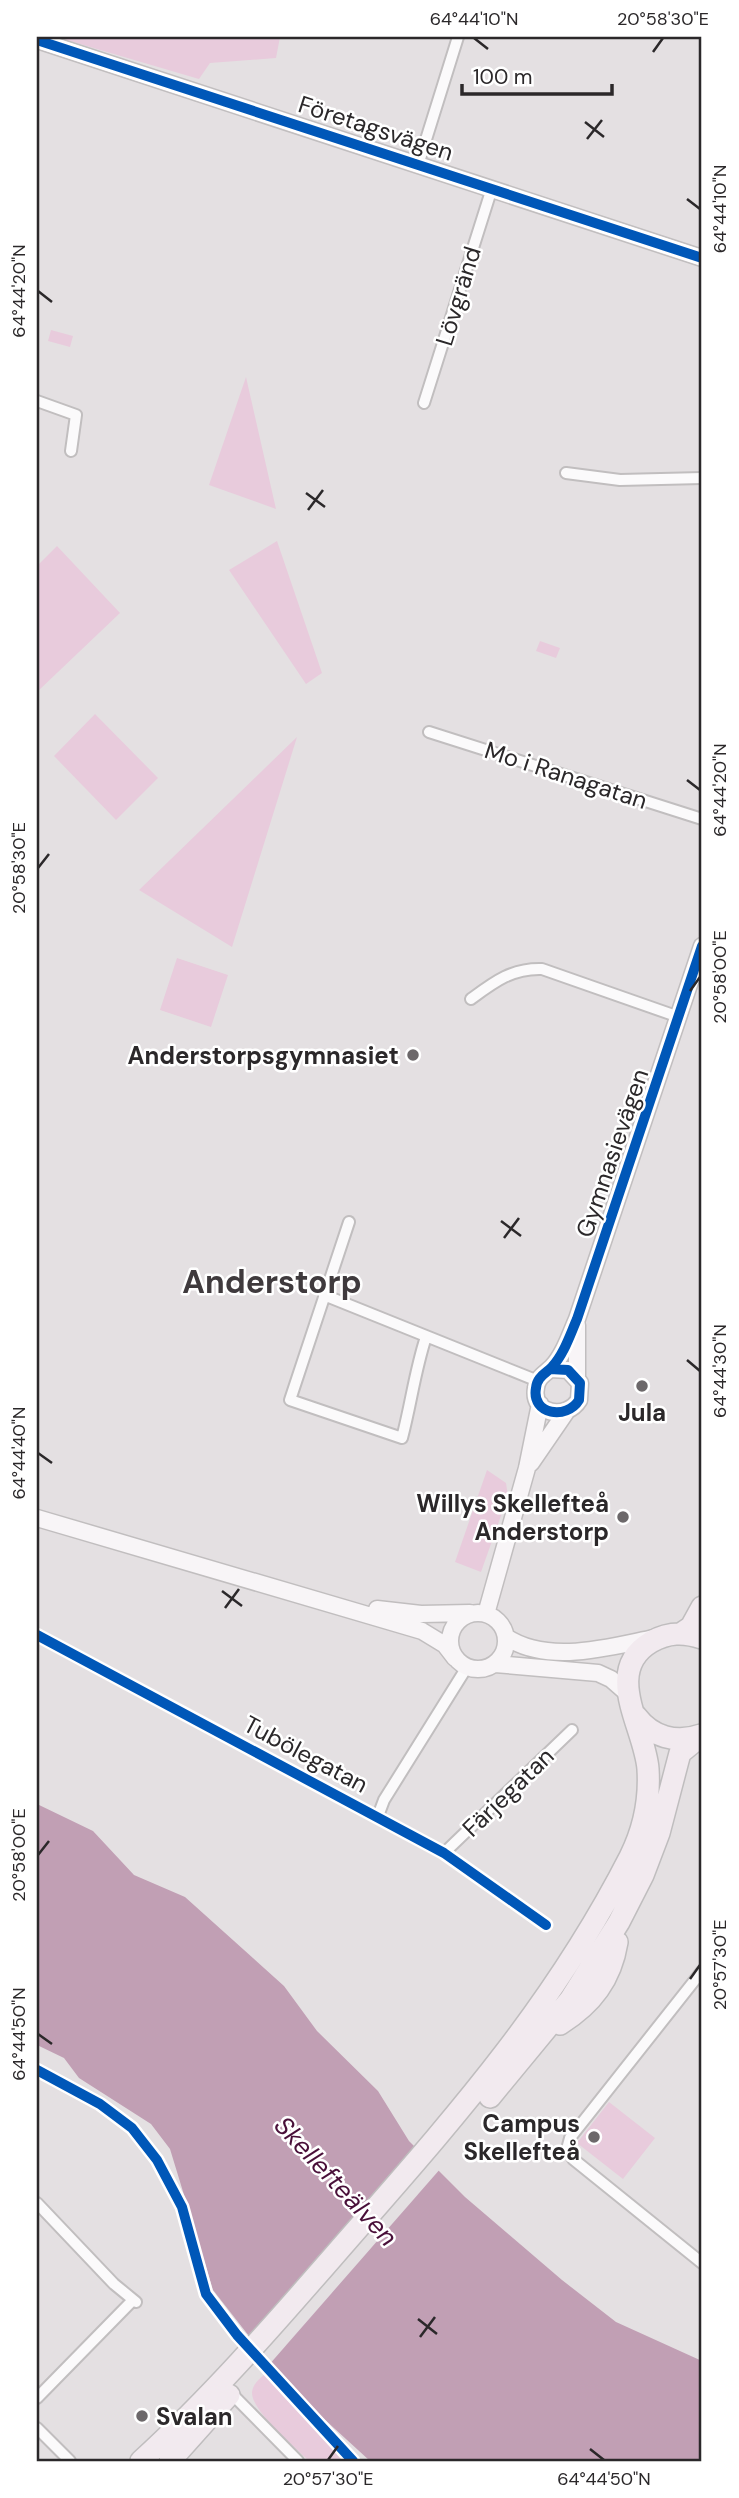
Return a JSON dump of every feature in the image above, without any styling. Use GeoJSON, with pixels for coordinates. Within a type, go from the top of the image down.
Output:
{"type":"FeatureCollection","features":[{"type":"Feature","properties":{"kind":"highway"},"geometry":{"type":"LineString","coordinates":[[444,2140],[541,2006],[580,1946],[636,1844],[646,1811],[648,1767],[645,1742],[628,1698],[628,1675],[634,1659],[645,1646],[682,1636],[691,1627],[702,1607]]}},
{"type":"Feature","properties":{"kind":"highway"},"geometry":{"type":"LineString","coordinates":[[628,1698],[640,1722],[656,1734],[677,1739],[702,1735]]}},
{"type":"Feature","properties":{"kind":"highway"},"geometry":{"type":"LineString","coordinates":[[141,2461],[248,2363],[444,2140],[544,2035],[571,2018],[603,1986],[617,1945],[619,1922],[643,1875],[659,1833],[680,1753],[702,1735]]}},
{"type":"Feature","properties":{"kind":"highway"},"geometry":{"type":"LineString","coordinates":[[170,2461],[231,2393],[248,2363]]}},
{"type":"Feature","properties":{"kind":"street"},"geometry":{"type":"LineString","coordinates":[[419,162],[458,37]]}},
{"type":"Feature","properties":{"kind":"street","name":"Företagsvägen"},"geometry":{"type":"LineString","coordinates":[[37,40],[419,162],[702,258]]}},
{"type":"Feature","properties":{"kind":"street","name":"Lövgränd"},"geometry":{"type":"LineString","coordinates":[[424,403],[492,188]]}},
{"type":"Feature","properties":{"kind":"street"},"geometry":{"type":"LineString","coordinates":[[37,401],[76,415],[71,451]]}},
{"type":"Feature","properties":{"kind":"street"},"geometry":{"type":"LineString","coordinates":[[566,473],[620,480],[702,478]]}},
{"type":"Feature","properties":{"kind":"street","name":"Mo i Ranagatan"},"geometry":{"type":"LineString","coordinates":[[429,732],[702,819]]}},
{"type":"Feature","properties":{"kind":"street","name":"Gymnasievägen"},"geometry":{"type":"LineString","coordinates":[[551,1369],[577,1319],[702,946]]}},
{"type":"Feature","properties":{"kind":"street"},"geometry":{"type":"LineString","coordinates":[[471,999],[511,972],[526,968],[542,969],[679,1017]]}},
{"type":"Feature","properties":{"kind":"street"},"geometry":{"type":"LineString","coordinates":[[349,1222],[290,1400],[402,1438],[409,1411],[412,1378],[426,1337]]}},
{"type":"Feature","properties":{"kind":"street"},"geometry":{"type":"LineString","coordinates":[[324,1296],[537,1381]]}},
{"type":"Feature","properties":{"kind":"street","name":"Gymnasievägen"},"geometry":{"type":"LineString","coordinates":[[577,1319],[577,1378]]}},
{"type":"Feature","properties":{"kind":"street"},"geometry":{"type":"LineString","coordinates":[[527,1468],[581,1395],[577,1378],[568,1370],[551,1369],[537,1381],[535,1393],[540,1404],[554,1413],[566,1412]]}},
{"type":"Feature","properties":{"kind":"street"},"geometry":{"type":"LineString","coordinates":[[483,1614],[527,1468],[540,1404]]}},
{"type":"Feature","properties":{"kind":"street"},"geometry":{"type":"LineString","coordinates":[[37,1518],[422,1630],[445,1645],[461,1662],[481,1670],[495,1664],[503,1654],[506,1637]]}},
{"type":"Feature","properties":{"kind":"street"},"geometry":{"type":"LineString","coordinates":[[333,1602],[421,1614],[483,1614],[498,1621],[506,1637],[525,1647],[565,1651],[682,1636]]}},
{"type":"Feature","properties":{"kind":"street"},"geometry":{"type":"LineString","coordinates":[[461,1662],[450,1645],[454,1628],[466,1616],[483,1614]]}},
{"type":"Feature","properties":{"kind":"street","name":"Tubölegatan"},"geometry":{"type":"LineString","coordinates":[[37,1635],[444,1853],[546,1925]]}},
{"type":"Feature","properties":{"kind":"street"},"geometry":{"type":"LineString","coordinates":[[378,1816],[384,1800],[461,1662]]}},
{"type":"Feature","properties":{"kind":"street"},"geometry":{"type":"LineString","coordinates":[[495,1664],[598,1673],[611,1679],[628,1698]]}},
{"type":"Feature","properties":{"kind":"street","name":"Färjegatan"},"geometry":{"type":"LineString","coordinates":[[444,1853],[572,1730]]}},
{"type":"Feature","properties":{"kind":"street"},"geometry":{"type":"LineString","coordinates":[[702,1971],[570,2138],[568,2149],[573,2159],[702,2263]]}},
{"type":"Feature","properties":{"kind":"street"},"geometry":{"type":"LineString","coordinates":[[37,2203],[135,2301],[37,2398]]}},
{"type":"Feature","properties":{"kind":"street"},"geometry":{"type":"LineString","coordinates":[[231,2393],[298,2461]]}},
{"type":"Feature","properties":{"kind":"street"},"geometry":{"type":"LineString","coordinates":[[37,2428],[70,2461]]}},
{"type":"Feature","properties":{"kind":"shaded area"},"geometry":{"type":"Polygon","coordinates":[[[56,37],[280,37],[276,58],[210,63],[199,79],[56,37]]]}},
{"type":"Feature","properties":{"kind":"shaded area"},"geometry":{"type":"Polygon","coordinates":[[[51,330],[73,336],[70,347],[48,341],[51,330]]]}},
{"type":"Feature","properties":{"kind":"shaded area"},"geometry":{"type":"Polygon","coordinates":[[[246,377],[276,509],[209,485],[246,377]]]}},
{"type":"Feature","properties":{"kind":"shaded area"},"geometry":{"type":"Polygon","coordinates":[[[277,541],[322,673],[306,684],[229,570],[277,541]]]}},
{"type":"Feature","properties":{"kind":"shaded area"},"geometry":{"type":"Polygon","coordinates":[[[57,546],[120,613],[37,692],[37,566],[57,546]]]}},
{"type":"Feature","properties":{"kind":"shaded area"},"geometry":{"type":"Polygon","coordinates":[[[540,641],[560,648],[556,658],[536,651],[540,641]]]}},
{"type":"Feature","properties":{"kind":"shaded area"},"geometry":{"type":"Polygon","coordinates":[[[95,714],[158,778],[116,820],[54,756],[95,714]]]}},
{"type":"Feature","properties":{"kind":"shaded area"},"geometry":{"type":"Polygon","coordinates":[[[297,737],[232,947],[139,890],[297,737]]]}},
{"type":"Feature","properties":{"kind":"shaded area"},"geometry":{"type":"Polygon","coordinates":[[[177,958],[228,975],[211,1027],[160,1010],[177,958]]]}},
{"type":"Feature","properties":{"kind":"shaded area"},"geometry":{"type":"Polygon","coordinates":[[[487,1470],[506,1483],[508,1496],[481,1572],[455,1562],[487,1470]]]}},
{"type":"Feature","properties":{"kind":"shaded area"},"geometry":{"type":"Polygon","coordinates":[[[609,2102],[655,2138],[623,2179],[577,2143],[609,2102]]]}},
{"type":"Feature","properties":{"kind":"shaded area"},"geometry":{"type":"Polygon","coordinates":[[[265,2374],[349,2461],[309,2461],[275,2428],[259,2409],[252,2392],[255,2384],[265,2374]]]}},
{"type":"Feature","properties":{"kind":"water","name":"Skellefteälven"},"geometry":{"type":"Polygon","coordinates":[[[37,1804],[93,1831],[134,1875],[185,1897],[284,1986],[317,2031],[378,2091],[409,2141],[465,2197],[562,2280],[616,2322],[702,2361],[702,2461],[370,2461],[288,2386],[213,2290],[170,2149],[151,2124],[79,2078],[64,2058],[37,2045],[37,1804]]]}},
{"type":"Feature","properties":{"kind":"pier"},"geometry":{"type":"Polygon","coordinates":[[[417,2145],[441,2168],[268,2366],[247,2339],[417,2145]]]}},
{"type":"Feature","properties":{"kind":"cycle path"},"geometry":{"type":"LineString","coordinates":[[37,40],[702,258]]}},
{"type":"Feature","properties":{"kind":"cycle path"},"geometry":{"type":"LineString","coordinates":[[550,1369],[568,1370],[580,1383],[579,1400],[567,1410],[551,1412],[544,1409],[536,1397],[537,1384],[560,1356],[577,1319],[702,946]]}},
{"type":"Feature","properties":{"kind":"cycle path"},"geometry":{"type":"LineString","coordinates":[[37,1635],[444,1853],[546,1925]]}},
{"type":"Feature","properties":{"kind":"cycle path"},"geometry":{"type":"LineString","coordinates":[[37,2070],[100,2104],[132,2128],[157,2160],[182,2207],[206,2294],[237,2335],[353,2461]]}},
{"type":"Feature","properties":{"kind":"place","name":"Anderstorpsgymnasiet"},"geometry":{"type":"Point","coordinates":[413,1055]}},
{"type":"Feature","properties":{"kind":"place","name":"Jula"},"geometry":{"type":"Point","coordinates":[642,1386]}},
{"type":"Feature","properties":{"kind":"place","name":"Willys Skellefteå Anderstorp"},"geometry":{"type":"Point","coordinates":[623,1517]}},
{"type":"Feature","properties":{"kind":"place","name":"Campus Skellefteå"},"geometry":{"type":"Point","coordinates":[594,2137]}},
{"type":"Feature","properties":{"kind":"place","name":"Svalan"},"geometry":{"type":"Point","coordinates":[142,2416]}},
{"type":"Feature","properties":{"kind":"district","name":"Anderstorp"},"geometry":{"type":"Point","coordinates":[272,1282]}}]}
